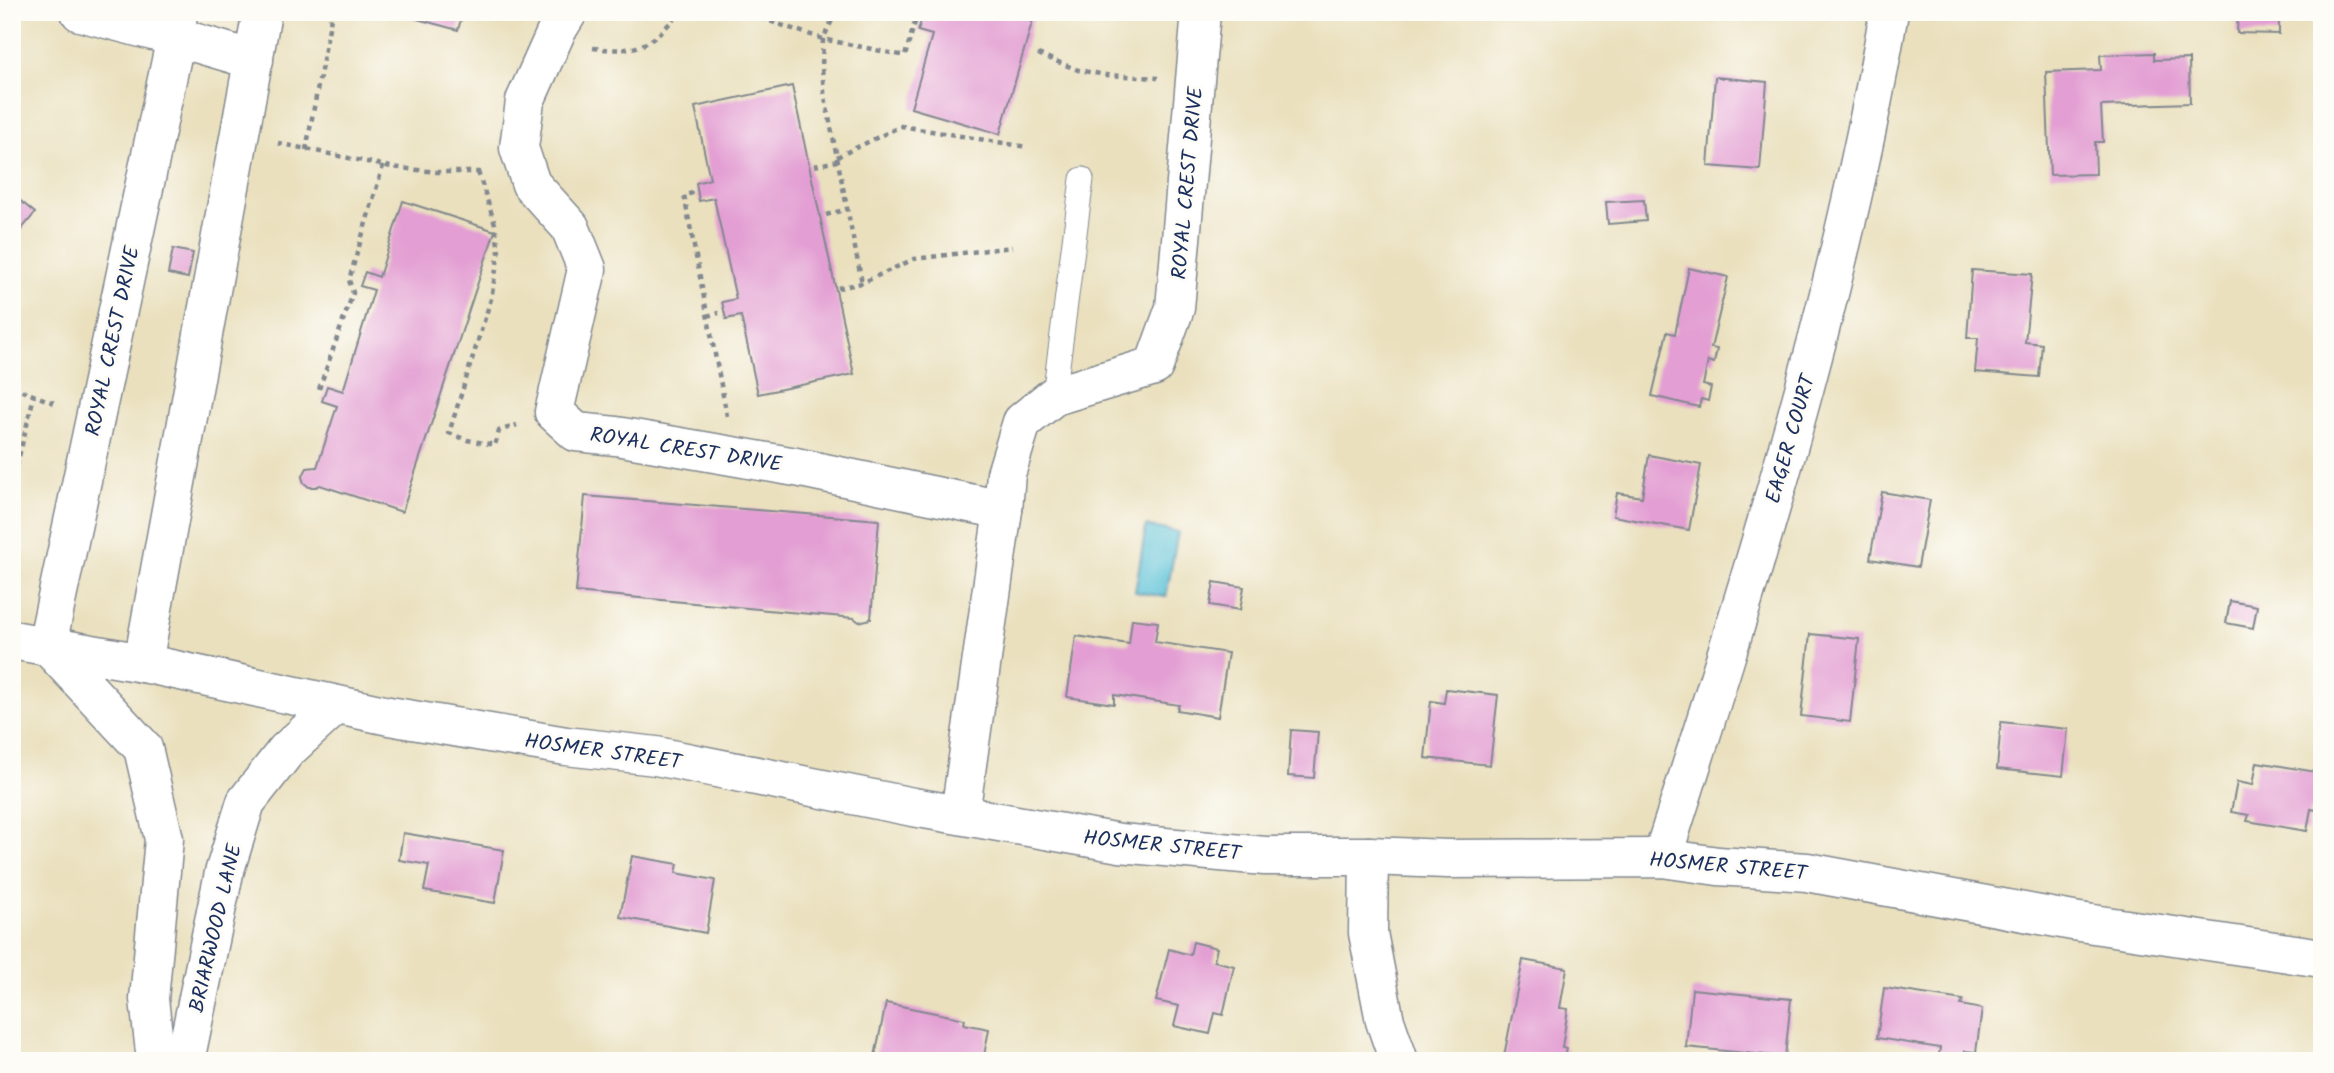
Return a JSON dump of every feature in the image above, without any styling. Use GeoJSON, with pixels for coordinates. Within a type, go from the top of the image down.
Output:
{"type":"FeatureCollection","features":[{"type":"Feature","properties":{"kind":"street"},"geometry":{"type":"LineString","coordinates":[[80,12],[177,25],[254,61]]}},
{"type":"Feature","properties":{"kind":"street"},"geometry":{"type":"LineString","coordinates":[[143,663],[262,12]]}},
{"type":"Feature","properties":{"kind":"street","name":"ROYAL CREST DRIVE"},"geometry":{"type":"LineString","coordinates":[[960,814],[1006,474],[1021,422],[1054,396],[1154,366],[1175,308],[1202,12]]}},
{"type":"Feature","properties":{"kind":"street","name":"EAGER COURT"},"geometry":{"type":"LineString","coordinates":[[1662,858],[1739,617],[1818,337],[1871,116],[1889,12]]}},
{"type":"Feature","properties":{"kind":"street"},"geometry":{"type":"LineString","coordinates":[[554,412],[587,269],[570,227],[531,184],[519,148],[525,101],[562,21]]}},
{"type":"Feature","properties":{"kind":"street","name":"ROYAL CREST DRIVE"},"geometry":{"type":"LineString","coordinates":[[29,643],[177,25]]}},
{"type":"Feature","properties":{"kind":"street","name":"ROYAL CREST DRIVE"},"geometry":{"type":"LineString","coordinates":[[554,412],[576,432],[616,436],[796,467],[1003,510]]}},
{"type":"Feature","properties":{"kind":"street"},"geometry":{"type":"LineString","coordinates":[[29,643],[143,748],[164,839],[149,999],[156,1061]]}},
{"type":"Feature","properties":{"kind":"street","name":"HOSMER STREET"},"geometry":{"type":"LineString","coordinates":[[29,643],[143,663],[388,716],[566,746],[656,756],[757,778],[1091,838],[1170,849],[1265,856],[1662,858],[1718,866],[1807,872],[2073,921],[2322,958]]}},
{"type":"Feature","properties":{"kind":"street","name":"BRIARWOOD LANE"},"geometry":{"type":"LineString","coordinates":[[186,1061],[224,873],[246,802],[286,751],[336,705]]}},
{"type":"Feature","properties":{"kind":"street"},"geometry":{"type":"LineString","coordinates":[[1369,856],[1368,933],[1385,1021],[1399,1061]]}},
{"type":"Feature","properties":{"kind":"lane"},"geometry":{"type":"LineString","coordinates":[[1054,396],[1082,179]]}},
{"type":"Feature","properties":{"kind":"path"},"geometry":{"type":"LineString","coordinates":[[306,150],[332,12]]}},
{"type":"Feature","properties":{"kind":"path"},"geometry":{"type":"LineString","coordinates":[[562,21],[588,47],[617,51],[636,48],[661,35],[679,12]]}},
{"type":"Feature","properties":{"kind":"path"},"geometry":{"type":"LineString","coordinates":[[742,12],[823,39],[905,55],[918,12]]}},
{"type":"Feature","properties":{"kind":"path"},"geometry":{"type":"LineString","coordinates":[[836,12],[823,39],[824,92],[862,283]]}},
{"type":"Feature","properties":{"kind":"path"},"geometry":{"type":"LineString","coordinates":[[1038,54],[1079,70],[1106,75],[1197,80]]}},
{"type":"Feature","properties":{"kind":"path"},"geometry":{"type":"LineString","coordinates":[[814,166],[837,159],[901,127],[1027,147]]}},
{"type":"Feature","properties":{"kind":"path"},"geometry":{"type":"LineString","coordinates":[[240,135],[383,166],[436,172],[526,169]]}},
{"type":"Feature","properties":{"kind":"path"},"geometry":{"type":"LineString","coordinates":[[319,389],[353,293],[349,280],[383,166]]}},
{"type":"Feature","properties":{"kind":"path"},"geometry":{"type":"LineString","coordinates":[[478,172],[495,224],[499,252],[491,299],[449,433],[467,440],[495,445],[499,431],[554,412]]}},
{"type":"Feature","properties":{"kind":"path"},"geometry":{"type":"LineString","coordinates":[[693,193],[684,195],[724,408]]}},
{"type":"Feature","properties":{"kind":"path"},"geometry":{"type":"LineString","coordinates":[[826,215],[847,209]]}},
{"type":"Feature","properties":{"kind":"path"},"geometry":{"type":"LineString","coordinates":[[838,288],[862,283],[914,259],[1012,247]]}},
{"type":"Feature","properties":{"kind":"path"},"geometry":{"type":"LineString","coordinates":[[707,316],[719,313]]}},
{"type":"Feature","properties":{"kind":"path"},"geometry":{"type":"LineString","coordinates":[[12,387],[59,405]]}},
{"type":"Feature","properties":{"kind":"path"},"geometry":{"type":"LineString","coordinates":[[12,485],[34,396]]}},
{"type":"Feature","properties":{"kind":"water"},"geometry":{"type":"Polygon","coordinates":[[[1146,526],[1178,532],[1166,597],[1135,592],[1146,526]]]}},
{"type":"Feature","properties":{"kind":"building"},"geometry":{"type":"Polygon","coordinates":[[[391,12],[463,12],[458,30],[391,12]]]}},
{"type":"Feature","properties":{"kind":"building"},"geometry":{"type":"Polygon","coordinates":[[[938,12],[1035,12],[1000,134],[911,108],[932,35],[918,31],[923,14],[936,18],[938,12]]]}},
{"type":"Feature","properties":{"kind":"building"},"geometry":{"type":"Polygon","coordinates":[[[2238,12],[2279,12],[2279,34],[2237,33],[2238,12]]]}},
{"type":"Feature","properties":{"kind":"building"},"geometry":{"type":"Polygon","coordinates":[[[2154,53],[2154,60],[2189,59],[2190,103],[2101,106],[2103,142],[2095,142],[2096,174],[2050,175],[2046,72],[2101,70],[2100,55],[2154,53]]]}},
{"type":"Feature","properties":{"kind":"building"},"geometry":{"type":"Polygon","coordinates":[[[1715,77],[1767,82],[1760,170],[1708,166],[1715,77]]]}},
{"type":"Feature","properties":{"kind":"building"},"geometry":{"type":"Polygon","coordinates":[[[792,86],[854,374],[758,394],[741,316],[726,319],[722,302],[736,299],[714,198],[699,201],[696,183],[710,179],[695,107],[792,86]]]}},
{"type":"Feature","properties":{"kind":"building"},"geometry":{"type":"Polygon","coordinates":[[[12,194],[35,213],[12,241],[12,194]]]}},
{"type":"Feature","properties":{"kind":"building"},"geometry":{"type":"Polygon","coordinates":[[[1644,200],[1646,221],[1608,224],[1606,202],[1644,200]]]}},
{"type":"Feature","properties":{"kind":"building"},"geometry":{"type":"Polygon","coordinates":[[[403,201],[495,231],[402,512],[320,485],[309,487],[302,477],[307,468],[317,467],[337,406],[322,401],[327,386],[343,391],[374,290],[360,286],[365,272],[379,277],[403,201]]]}},
{"type":"Feature","properties":{"kind":"building"},"geometry":{"type":"Polygon","coordinates":[[[173,249],[193,253],[188,278],[168,274],[173,249]]]}},
{"type":"Feature","properties":{"kind":"building"},"geometry":{"type":"Polygon","coordinates":[[[1689,268],[1728,277],[1711,348],[1717,349],[1714,363],[1708,361],[1703,385],[1711,387],[1708,401],[1701,399],[1699,407],[1652,396],[1667,332],[1675,334],[1689,268]]]}},
{"type":"Feature","properties":{"kind":"building"},"geometry":{"type":"Polygon","coordinates":[[[1972,270],[2032,274],[2025,342],[2042,344],[2039,377],[1975,372],[1978,338],[1967,338],[1972,270]]]}},
{"type":"Feature","properties":{"kind":"building"},"geometry":{"type":"Polygon","coordinates":[[[1649,455],[1701,465],[1689,530],[1613,516],[1617,493],[1642,497],[1649,455]]]}},
{"type":"Feature","properties":{"kind":"building"},"geometry":{"type":"Polygon","coordinates":[[[1882,492],[1930,500],[1918,567],[1870,559],[1882,492]]]}},
{"type":"Feature","properties":{"kind":"building"},"geometry":{"type":"Polygon","coordinates":[[[585,496],[879,520],[871,619],[859,622],[854,618],[576,592],[585,496]]]}},
{"type":"Feature","properties":{"kind":"building"},"geometry":{"type":"Polygon","coordinates":[[[1214,582],[1244,587],[1240,610],[1210,605],[1214,582]]]}},
{"type":"Feature","properties":{"kind":"building"},"geometry":{"type":"Polygon","coordinates":[[[2230,601],[2257,606],[2253,628],[2226,623],[2230,601]]]}},
{"type":"Feature","properties":{"kind":"building"},"geometry":{"type":"Polygon","coordinates":[[[1132,619],[1158,622],[1155,642],[1228,653],[1218,717],[1177,710],[1179,705],[1114,695],[1114,704],[1067,697],[1076,636],[1129,644],[1132,619]]]}},
{"type":"Feature","properties":{"kind":"building"},"geometry":{"type":"Polygon","coordinates":[[[1810,634],[1859,639],[1850,722],[1801,716],[1810,634]]]}},
{"type":"Feature","properties":{"kind":"building"},"geometry":{"type":"Polygon","coordinates":[[[1446,689],[1498,695],[1490,765],[1425,758],[1431,701],[1444,703],[1446,689]]]}},
{"type":"Feature","properties":{"kind":"building"},"geometry":{"type":"Polygon","coordinates":[[[2001,722],[2068,729],[2063,776],[1997,769],[2001,722]]]}},
{"type":"Feature","properties":{"kind":"building"},"geometry":{"type":"Polygon","coordinates":[[[1291,730],[1318,732],[1314,778],[1288,776],[1291,730]]]}},
{"type":"Feature","properties":{"kind":"building"},"geometry":{"type":"Polygon","coordinates":[[[2257,762],[2322,773],[2322,811],[2311,809],[2307,831],[2247,821],[2249,815],[2231,812],[2237,782],[2253,785],[2257,762]]]}},
{"type":"Feature","properties":{"kind":"building"},"geometry":{"type":"Polygon","coordinates":[[[403,833],[504,850],[495,903],[424,891],[429,865],[399,860],[403,833]]]}},
{"type":"Feature","properties":{"kind":"building"},"geometry":{"type":"Polygon","coordinates":[[[632,856],[678,864],[676,873],[715,880],[706,933],[620,917],[632,856]]]}},
{"type":"Feature","properties":{"kind":"building"},"geometry":{"type":"Polygon","coordinates":[[[12,873],[18,874],[13,895],[12,894],[12,873]]]}},
{"type":"Feature","properties":{"kind":"building"},"geometry":{"type":"Polygon","coordinates":[[[1193,942],[1217,948],[1214,961],[1234,966],[1223,1015],[1215,1013],[1210,1034],[1174,1026],[1179,1006],[1156,1001],[1169,949],[1190,955],[1193,942]]]}},
{"type":"Feature","properties":{"kind":"building"},"geometry":{"type":"Polygon","coordinates":[[[1523,960],[1567,968],[1560,1008],[1568,1009],[1562,1047],[1567,1048],[1564,1061],[1503,1061],[1523,960]]]}},
{"type":"Feature","properties":{"kind":"building"},"geometry":{"type":"Polygon","coordinates":[[[1884,988],[1963,1000],[1961,1005],[1982,1009],[1976,1052],[1965,1051],[1964,1061],[1938,1061],[1940,1048],[1877,1038],[1884,988]]]}},
{"type":"Feature","properties":{"kind":"building"},"geometry":{"type":"Polygon","coordinates":[[[1692,989],[1791,999],[1785,1057],[1686,1047],[1692,989]]]}},
{"type":"Feature","properties":{"kind":"building"},"geometry":{"type":"Polygon","coordinates":[[[886,1003],[965,1019],[964,1024],[989,1029],[983,1061],[874,1061],[886,1003]]]}}]}
